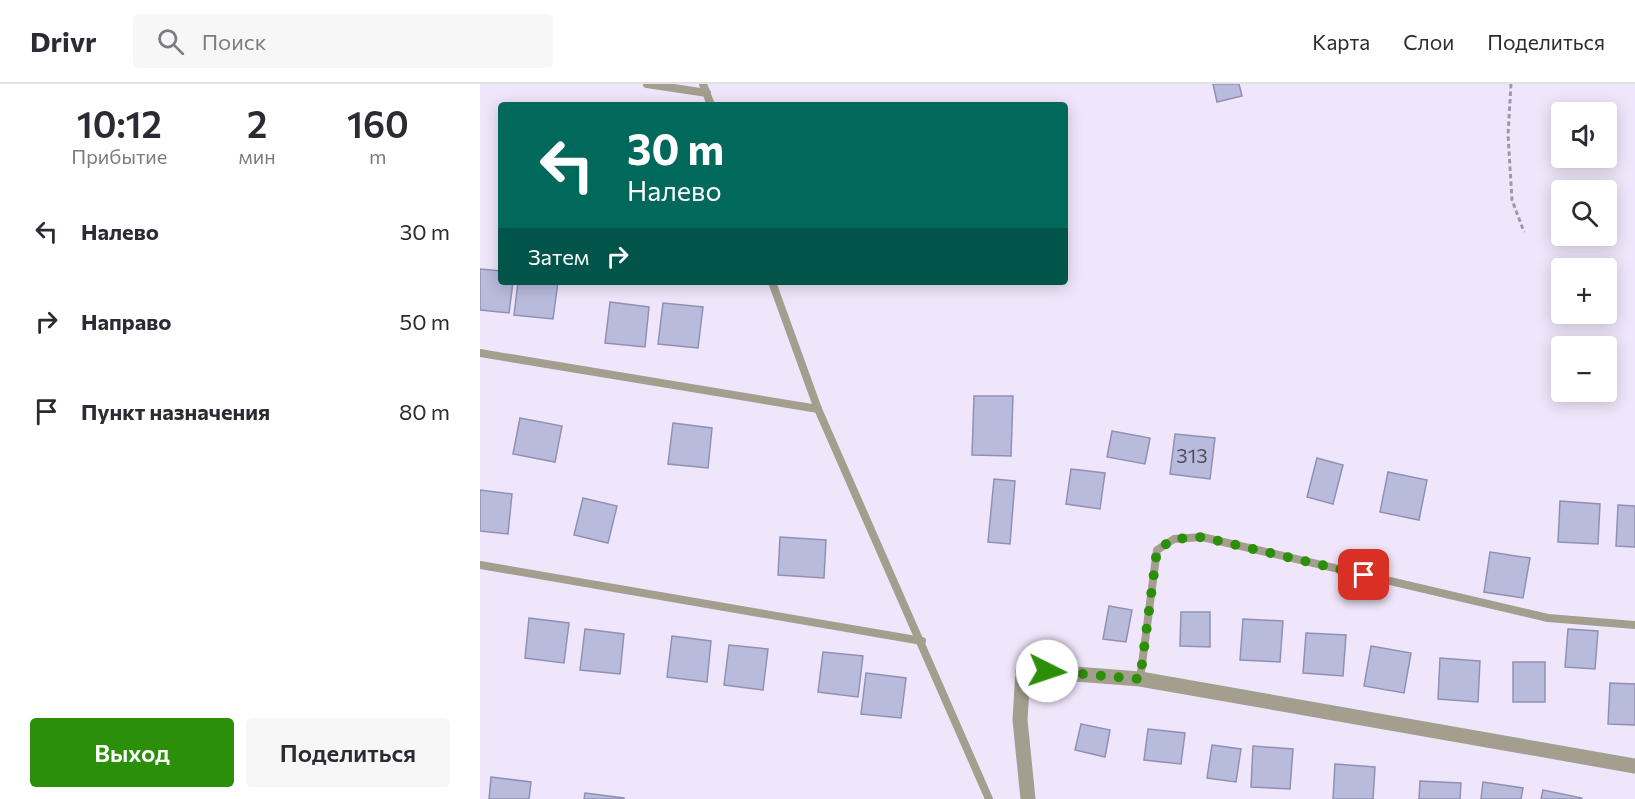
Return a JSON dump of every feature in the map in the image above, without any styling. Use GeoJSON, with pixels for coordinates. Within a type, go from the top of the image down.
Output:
{"type":"FeatureCollection","features":[{"type":"Feature","properties":{"kind":"street"},"geometry":{"type":"LineString","coordinates":[[1028,799],[1020,720],[1023,670],[1140,679],[1635,765]]}},
{"type":"Feature","properties":{"kind":"lane"},"geometry":{"type":"LineString","coordinates":[[647,84],[706,93]]}},
{"type":"Feature","properties":{"kind":"lane"},"geometry":{"type":"LineString","coordinates":[[703,84],[710,102]]}},
{"type":"Feature","properties":{"kind":"lane"},"geometry":{"type":"LineString","coordinates":[[773,285],[818,409],[922,641],[989,799]]}},
{"type":"Feature","properties":{"kind":"lane"},"geometry":{"type":"LineString","coordinates":[[480,352],[818,409]]}},
{"type":"Feature","properties":{"kind":"lane"},"geometry":{"type":"LineString","coordinates":[[1140,679],[1157,550],[1174,539],[1202,537],[1548,618],[1635,625]]}},
{"type":"Feature","properties":{"kind":"lane"},"geometry":{"type":"LineString","coordinates":[[480,565],[922,641]]}},
{"type":"Feature","properties":{"kind":"path"},"geometry":{"type":"LineString","coordinates":[[1512,84],[1508,135],[1512,200],[1524,232]]}},
{"type":"Feature","properties":{"kind":"building"},"geometry":{"type":"Polygon","coordinates":[[[1213,84],[1239,84],[1242,96],[1217,102],[1213,84]]]}},
{"type":"Feature","properties":{"kind":"building"},"geometry":{"type":"Polygon","coordinates":[[[480,269],[498,271],[498,285],[513,285],[509,313],[480,310],[480,269]]]}},
{"type":"Feature","properties":{"kind":"building"},"geometry":{"type":"Polygon","coordinates":[[[518,285],[558,285],[553,319],[514,315],[518,285]]]}},
{"type":"Feature","properties":{"kind":"building"},"geometry":{"type":"Polygon","coordinates":[[[610,302],[649,307],[645,347],[605,343],[610,302]]]}},
{"type":"Feature","properties":{"kind":"building"},"geometry":{"type":"Polygon","coordinates":[[[663,303],[703,307],[698,348],[658,344],[663,303]]]}},
{"type":"Feature","properties":{"kind":"building"},"geometry":{"type":"Polygon","coordinates":[[[974,396],[1013,396],[1011,456],[972,455],[974,396]]]}},
{"type":"Feature","properties":{"kind":"building"},"geometry":{"type":"Polygon","coordinates":[[[520,418],[562,426],[555,462],[513,454],[520,418]]]}},
{"type":"Feature","properties":{"kind":"building"},"geometry":{"type":"Polygon","coordinates":[[[673,423],[712,428],[708,468],[668,464],[673,423]]]}},
{"type":"Feature","properties":{"kind":"building"},"geometry":{"type":"Polygon","coordinates":[[[1112,431],[1150,438],[1145,464],[1107,457],[1112,431]]]}},
{"type":"Feature","properties":{"kind":"building"},"geometry":{"type":"Polygon","coordinates":[[[1175,434],[1215,438],[1210,479],[1170,474],[1175,434]]]}},
{"type":"Feature","properties":{"kind":"building"},"geometry":{"type":"Polygon","coordinates":[[[1317,458],[1343,465],[1333,504],[1307,497],[1317,458]]]}},
{"type":"Feature","properties":{"kind":"building"},"geometry":{"type":"Polygon","coordinates":[[[1071,469],[1105,473],[1100,509],[1066,504],[1071,469]]]}},
{"type":"Feature","properties":{"kind":"building"},"geometry":{"type":"Polygon","coordinates":[[[1388,472],[1427,480],[1419,520],[1380,512],[1388,472]]]}},
{"type":"Feature","properties":{"kind":"building"},"geometry":{"type":"Polygon","coordinates":[[[994,479],[1015,481],[1010,544],[988,542],[994,479]]]}},
{"type":"Feature","properties":{"kind":"building"},"geometry":{"type":"Polygon","coordinates":[[[480,490],[512,494],[508,534],[480,531],[480,490]]]}},
{"type":"Feature","properties":{"kind":"building"},"geometry":{"type":"Polygon","coordinates":[[[583,498],[617,506],[608,543],[574,535],[583,498]]]}},
{"type":"Feature","properties":{"kind":"building"},"geometry":{"type":"Polygon","coordinates":[[[1560,501],[1600,504],[1598,544],[1558,542],[1560,501]]]}},
{"type":"Feature","properties":{"kind":"building"},"geometry":{"type":"Polygon","coordinates":[[[1618,505],[1635,506],[1635,547],[1616,546],[1618,505]]]}},
{"type":"Feature","properties":{"kind":"building"},"geometry":{"type":"Polygon","coordinates":[[[780,537],[826,540],[824,578],[778,575],[780,537]]]}},
{"type":"Feature","properties":{"kind":"building"},"geometry":{"type":"Polygon","coordinates":[[[1490,552],[1530,558],[1523,598],[1484,592],[1490,552]]]}},
{"type":"Feature","properties":{"kind":"building"},"geometry":{"type":"Polygon","coordinates":[[[1109,606],[1132,610],[1126,642],[1103,639],[1109,606]]]}},
{"type":"Feature","properties":{"kind":"building"},"geometry":{"type":"Polygon","coordinates":[[[1181,612],[1210,612],[1210,647],[1180,646],[1181,612]]]}},
{"type":"Feature","properties":{"kind":"building"},"geometry":{"type":"Polygon","coordinates":[[[529,618],[569,623],[564,663],[525,658],[529,618]]]}},
{"type":"Feature","properties":{"kind":"building"},"geometry":{"type":"Polygon","coordinates":[[[1243,619],[1283,621],[1280,662],[1240,660],[1243,619]]]}},
{"type":"Feature","properties":{"kind":"building"},"geometry":{"type":"Polygon","coordinates":[[[585,629],[624,634],[620,674],[580,670],[585,629]]]}},
{"type":"Feature","properties":{"kind":"building"},"geometry":{"type":"Polygon","coordinates":[[[1568,629],[1598,631],[1595,669],[1565,667],[1568,629]]]}},
{"type":"Feature","properties":{"kind":"building"},"geometry":{"type":"Polygon","coordinates":[[[1306,633],[1346,635],[1343,676],[1303,673],[1306,633]]]}},
{"type":"Feature","properties":{"kind":"building"},"geometry":{"type":"Polygon","coordinates":[[[672,636],[711,641],[707,682],[667,677],[672,636]]]}},
{"type":"Feature","properties":{"kind":"building"},"geometry":{"type":"Polygon","coordinates":[[[729,645],[768,649],[763,690],[724,685],[729,645]]]}},
{"type":"Feature","properties":{"kind":"building"},"geometry":{"type":"Polygon","coordinates":[[[1371,646],[1411,653],[1404,693],[1364,686],[1371,646]]]}},
{"type":"Feature","properties":{"kind":"building"},"geometry":{"type":"Polygon","coordinates":[[[823,652],[863,656],[858,697],[818,692],[823,652]]]}},
{"type":"Feature","properties":{"kind":"building"},"geometry":{"type":"Polygon","coordinates":[[[1440,658],[1480,661],[1478,702],[1438,699],[1440,658]]]}},
{"type":"Feature","properties":{"kind":"building"},"geometry":{"type":"Polygon","coordinates":[[[1513,662],[1545,662],[1545,702],[1513,702],[1513,662]]]}},
{"type":"Feature","properties":{"kind":"building"},"geometry":{"type":"Polygon","coordinates":[[[866,673],[906,678],[901,718],[861,714],[866,673]]]}},
{"type":"Feature","properties":{"kind":"building"},"geometry":{"type":"Polygon","coordinates":[[[1610,683],[1635,684],[1635,725],[1608,724],[1610,683]]]}},
{"type":"Feature","properties":{"kind":"building"},"geometry":{"type":"Polygon","coordinates":[[[1081,724],[1110,730],[1105,757],[1075,750],[1081,724]]]}},
{"type":"Feature","properties":{"kind":"building"},"geometry":{"type":"Polygon","coordinates":[[[1148,729],[1185,733],[1181,764],[1144,760],[1148,729]]]}},
{"type":"Feature","properties":{"kind":"building"},"geometry":{"type":"Polygon","coordinates":[[[1212,745],[1241,749],[1236,782],[1207,778],[1212,745]]]}},
{"type":"Feature","properties":{"kind":"building"},"geometry":{"type":"Polygon","coordinates":[[[1253,746],[1293,749],[1290,789],[1251,787],[1253,746]]]}},
{"type":"Feature","properties":{"kind":"building"},"geometry":{"type":"Polygon","coordinates":[[[1335,764],[1375,767],[1373,799],[1333,799],[1335,764]]]}},
{"type":"Feature","properties":{"kind":"building"},"geometry":{"type":"Polygon","coordinates":[[[491,777],[531,782],[529,799],[489,799],[491,777]]]}},
{"type":"Feature","properties":{"kind":"building"},"geometry":{"type":"Polygon","coordinates":[[[1420,781],[1461,783],[1460,799],[1419,799],[1420,781]]]}},
{"type":"Feature","properties":{"kind":"building"},"geometry":{"type":"Polygon","coordinates":[[[1483,782],[1523,788],[1521,799],[1481,799],[1483,782]]]}},
{"type":"Feature","properties":{"kind":"building"},"geometry":{"type":"Polygon","coordinates":[[[1543,790],[1582,798],[1582,799],[1541,799],[1543,790]]]}},
{"type":"Feature","properties":{"kind":"building"},"geometry":{"type":"Polygon","coordinates":[[[585,793],[624,798],[624,799],[584,799],[585,793]]]}},
{"type":"Feature","properties":{"kind":"route"},"geometry":{"type":"LineString","coordinates":[[1047,671],[1140,679],[1157,550],[1174,539],[1202,537],[1364,575]]}}]}
